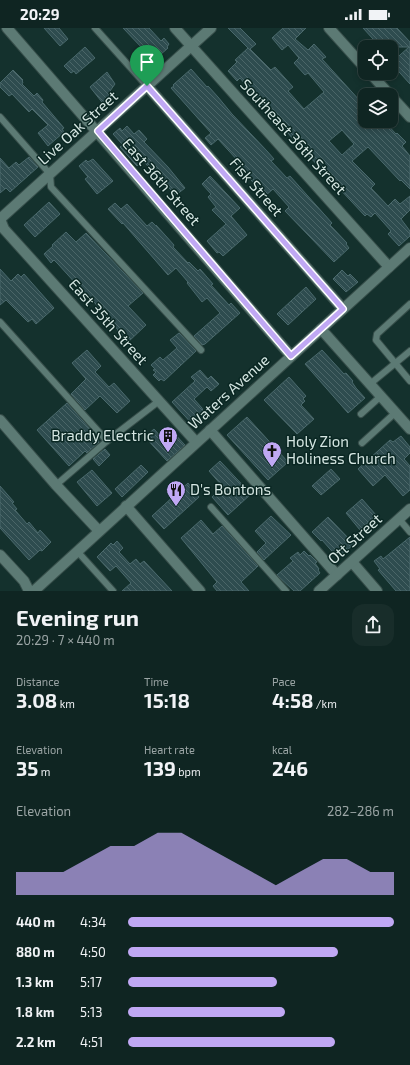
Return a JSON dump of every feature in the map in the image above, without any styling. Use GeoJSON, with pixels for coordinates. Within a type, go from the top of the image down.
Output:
{"type":"FeatureCollection","features":[{"type":"Feature","properties":{"kind":"street","name":"East 36th Street"},"geometry":{"type":"LineString","coordinates":[[7,28],[98,131],[291,356]]}},
{"type":"Feature","properties":{"kind":"street","name":"Southeast 36th Street"},"geometry":{"type":"LineString","coordinates":[[176,28],[389,267]]}},
{"type":"Feature","properties":{"kind":"street","name":"Live Oak Street"},"geometry":{"type":"LineString","coordinates":[[0,219],[211,28]]}},
{"type":"Feature","properties":{"kind":"street"},"geometry":{"type":"LineString","coordinates":[[329,28],[358,60]]}},
{"type":"Feature","properties":{"kind":"street"},"geometry":{"type":"LineString","coordinates":[[376,80],[383,88]]}},
{"type":"Feature","properties":{"kind":"street","name":"Fisk Street"},"geometry":{"type":"LineString","coordinates":[[147,86],[343,309]]}},
{"type":"Feature","properties":{"kind":"street"},"geometry":{"type":"LineString","coordinates":[[398,104],[410,117]]}},
{"type":"Feature","properties":{"kind":"street","name":"East 35th Street"},"geometry":{"type":"LineString","coordinates":[[0,219],[4,229],[196,442]]}},
{"type":"Feature","properties":{"kind":"street","name":"Waters Avenue"},"geometry":{"type":"LineString","coordinates":[[34,591],[99,530],[410,248]]}},
{"type":"Feature","properties":{"kind":"street"},"geometry":{"type":"LineString","coordinates":[[321,329],[395,413],[408,424]]}},
{"type":"Feature","properties":{"kind":"street"},"geometry":{"type":"LineString","coordinates":[[0,420],[56,485],[99,530]]}},
{"type":"Feature","properties":{"kind":"street"},"geometry":{"type":"LineString","coordinates":[[210,430],[337,575]]}},
{"type":"Feature","properties":{"kind":"street"},"geometry":{"type":"LineString","coordinates":[[126,506],[200,591]]}},
{"type":"Feature","properties":{"kind":"street","name":"Ott Street"},"geometry":{"type":"LineString","coordinates":[[319,591],[410,509]]}},
{"type":"Feature","properties":{"kind":"street"},"geometry":{"type":"LineString","coordinates":[[0,555],[24,581],[28,591]]}},
{"type":"Feature","properties":{"kind":"street"},"geometry":{"type":"LineString","coordinates":[[352,562],[377,591]]}},
{"type":"Feature","properties":{"kind":"lane"},"geometry":{"type":"LineString","coordinates":[[95,28],[147,86]]}},
{"type":"Feature","properties":{"kind":"lane"},"geometry":{"type":"LineString","coordinates":[[0,117],[50,174],[51,187],[201,350]]}},
{"type":"Feature","properties":{"kind":"lane"},"geometry":{"type":"LineString","coordinates":[[410,304],[377,334],[376,340],[410,381]]}},
{"type":"Feature","properties":{"kind":"lane"},"geometry":{"type":"LineString","coordinates":[[0,322],[107,441]]}},
{"type":"Feature","properties":{"kind":"lane"},"geometry":{"type":"LineString","coordinates":[[370,384],[410,351]]}},
{"type":"Feature","properties":{"kind":"lane"},"geometry":{"type":"LineString","coordinates":[[361,414],[381,396]]}},
{"type":"Feature","properties":{"kind":"lane"},"geometry":{"type":"LineString","coordinates":[[56,485],[107,441],[159,401]]}},
{"type":"Feature","properties":{"kind":"lane"},"geometry":{"type":"LineString","coordinates":[[362,442],[395,413]]}},
{"type":"Feature","properties":{"kind":"lane"},"geometry":{"type":"LineString","coordinates":[[211,507],[286,591]]}},
{"type":"Feature","properties":{"kind":"lane"},"geometry":{"type":"LineString","coordinates":[[399,519],[410,532]]}},
{"type":"Feature","properties":{"kind":"lane"},"geometry":{"type":"LineString","coordinates":[[77,551],[113,591]]}},
{"type":"Feature","properties":{"kind":"building"},"geometry":{"type":"Polygon","coordinates":[[[44,28],[59,28],[68,39],[60,46],[44,28]]]}},
{"type":"Feature","properties":{"kind":"building"},"geometry":{"type":"Polygon","coordinates":[[[123,28],[149,28],[161,41],[164,38],[169,44],[167,47],[168,48],[143,70],[136,62],[141,57],[138,54],[143,49],[123,28]]]}},
{"type":"Feature","properties":{"kind":"building"},"geometry":{"type":"Polygon","coordinates":[[[228,28],[240,28],[256,44],[250,49],[271,70],[275,67],[293,87],[288,91],[304,109],[324,92],[308,73],[305,75],[294,63],[299,58],[288,45],[282,50],[272,38],[283,28],[306,28],[295,39],[308,50],[314,44],[326,57],[322,59],[358,99],[358,128],[390,128],[406,142],[402,146],[410,156],[410,189],[401,180],[400,181],[368,147],[352,161],[375,184],[371,188],[388,206],[395,199],[400,204],[410,196],[410,210],[401,219],[410,231],[410,236],[399,246],[388,234],[391,231],[375,213],[371,217],[367,214],[365,216],[294,140],[281,125],[283,124],[265,104],[264,106],[240,78],[237,81],[228,71],[237,62],[235,60],[248,48],[228,28]],[[342,130],[329,141],[342,155],[354,144],[342,130]]]}},
{"type":"Feature","properties":{"kind":"building"},"geometry":{"type":"Polygon","coordinates":[[[363,28],[397,28],[410,42],[410,84],[398,71],[398,57],[409,47],[398,47],[398,40],[372,40],[373,39],[363,28]]]}},
{"type":"Feature","properties":{"kind":"building"},"geometry":{"type":"Polygon","coordinates":[[[85,47],[95,58],[76,74],[74,71],[71,73],[64,66],[85,47]]]}},
{"type":"Feature","properties":{"kind":"building"},"geometry":{"type":"Polygon","coordinates":[[[191,69],[274,159],[271,161],[287,178],[290,176],[332,223],[330,225],[347,243],[346,244],[349,248],[334,262],[285,211],[289,207],[273,189],[265,196],[237,164],[239,162],[218,139],[211,145],[205,138],[211,133],[171,88],[191,69]]]}},
{"type":"Feature","properties":{"kind":"building"},"geometry":{"type":"Polygon","coordinates":[[[13,70],[23,80],[22,84],[34,96],[37,93],[43,100],[42,102],[64,128],[62,129],[64,132],[48,146],[38,133],[48,125],[32,109],[29,112],[12,94],[9,96],[0,87],[0,83],[13,70]]]}},
{"type":"Feature","properties":{"kind":"building"},"geometry":{"type":"Polygon","coordinates":[[[107,72],[115,84],[110,91],[113,99],[105,106],[90,87],[107,72]]]}},
{"type":"Feature","properties":{"kind":"building"},"geometry":{"type":"Polygon","coordinates":[[[127,126],[134,134],[139,130],[147,139],[144,142],[168,167],[185,188],[176,195],[143,161],[137,166],[120,147],[123,145],[113,134],[120,128],[122,131],[127,126]]]}},
{"type":"Feature","properties":{"kind":"building"},"geometry":{"type":"Polygon","coordinates":[[[29,157],[38,167],[10,192],[6,188],[0,193],[0,158],[9,168],[16,162],[19,165],[29,157]]]}},
{"type":"Feature","properties":{"kind":"building"},"geometry":{"type":"Polygon","coordinates":[[[93,159],[113,181],[97,194],[85,179],[88,177],[79,166],[86,160],[88,162],[93,159]]]}},
{"type":"Feature","properties":{"kind":"building"},"geometry":{"type":"Polygon","coordinates":[[[210,176],[240,208],[231,216],[247,235],[223,256],[219,252],[217,253],[207,241],[226,224],[212,210],[216,207],[208,197],[211,194],[202,184],[210,176]]]}},
{"type":"Feature","properties":{"kind":"building"},"geometry":{"type":"Polygon","coordinates":[[[49,202],[60,214],[35,237],[24,225],[49,202]]]}},
{"type":"Feature","properties":{"kind":"building"},"geometry":{"type":"Polygon","coordinates":[[[115,203],[121,209],[127,204],[147,226],[152,222],[156,225],[188,263],[189,262],[198,271],[200,269],[213,284],[211,285],[229,305],[231,303],[240,313],[205,344],[202,345],[194,336],[220,313],[207,298],[202,302],[176,268],[168,275],[123,223],[122,224],[108,209],[115,203]]]}},
{"type":"Feature","properties":{"kind":"building"},"geometry":{"type":"Polygon","coordinates":[[[66,232],[76,242],[86,233],[143,293],[128,306],[146,325],[127,343],[117,331],[118,330],[88,295],[87,296],[54,260],[51,263],[44,254],[66,232]]]}},
{"type":"Feature","properties":{"kind":"building"},"geometry":{"type":"Polygon","coordinates":[[[0,269],[11,281],[18,274],[21,277],[24,274],[54,308],[36,324],[32,319],[28,322],[6,300],[0,305],[0,269]]]}},
{"type":"Feature","properties":{"kind":"building"},"geometry":{"type":"Polygon","coordinates":[[[342,270],[348,276],[350,274],[358,282],[346,292],[333,279],[342,270]]]}},
{"type":"Feature","properties":{"kind":"building"},"geometry":{"type":"Polygon","coordinates":[[[306,287],[316,299],[288,325],[277,314],[306,287]]]}},
{"type":"Feature","properties":{"kind":"building"},"geometry":{"type":"Polygon","coordinates":[[[179,333],[196,351],[164,381],[161,379],[159,381],[153,375],[156,372],[153,370],[155,369],[151,365],[160,357],[163,360],[177,348],[170,340],[179,333]]]}},
{"type":"Feature","properties":{"kind":"building"},"geometry":{"type":"Polygon","coordinates":[[[87,350],[101,366],[95,372],[109,387],[114,383],[130,401],[117,413],[100,396],[85,410],[71,394],[86,379],[72,363],[87,350]]]}},
{"type":"Feature","properties":{"kind":"building"},"geometry":{"type":"Polygon","coordinates":[[[322,350],[344,374],[346,373],[365,398],[348,413],[305,364],[322,350]]]}},
{"type":"Feature","properties":{"kind":"building"},"geometry":{"type":"Polygon","coordinates":[[[200,370],[208,379],[211,376],[219,384],[211,391],[207,387],[194,399],[202,408],[204,414],[202,421],[195,427],[172,402],[195,381],[191,377],[200,370]]]}},
{"type":"Feature","properties":{"kind":"building"},"geometry":{"type":"Polygon","coordinates":[[[289,377],[306,396],[303,399],[305,401],[301,405],[314,419],[297,434],[264,400],[289,377]]]}},
{"type":"Feature","properties":{"kind":"building"},"geometry":{"type":"Polygon","coordinates":[[[67,403],[99,439],[99,442],[87,453],[85,451],[69,466],[37,430],[67,403]]]}},
{"type":"Feature","properties":{"kind":"building"},"geometry":{"type":"Polygon","coordinates":[[[247,417],[288,462],[268,480],[227,435],[247,417]]]}},
{"type":"Feature","properties":{"kind":"building","name":"Braddy Electric"},"geometry":{"type":"Polygon","coordinates":[[[154,429],[162,438],[171,430],[185,445],[167,461],[145,437],[154,429]]]}},
{"type":"Feature","properties":{"kind":"building"},"geometry":{"type":"Polygon","coordinates":[[[401,436],[410,447],[410,453],[404,459],[410,466],[410,490],[403,496],[385,475],[373,486],[358,469],[390,440],[393,442],[401,436]]]}},
{"type":"Feature","properties":{"kind":"building"},"geometry":{"type":"Polygon","coordinates":[[[105,449],[110,455],[99,466],[93,459],[105,449]]]}},
{"type":"Feature","properties":{"kind":"building"},"geometry":{"type":"Polygon","coordinates":[[[220,461],[251,494],[228,515],[212,497],[223,487],[209,471],[220,461]]]}},
{"type":"Feature","properties":{"kind":"building"},"geometry":{"type":"Polygon","coordinates":[[[141,465],[148,472],[122,497],[115,489],[141,465]]]}},
{"type":"Feature","properties":{"kind":"building"},"geometry":{"type":"Polygon","coordinates":[[[331,469],[340,479],[321,495],[312,486],[331,469]]]}},
{"type":"Feature","properties":{"kind":"building"},"geometry":{"type":"Polygon","coordinates":[[[92,470],[112,493],[97,506],[77,482],[92,470]]]}},
{"type":"Feature","properties":{"kind":"building","name":"D's Bontons"},"geometry":{"type":"Polygon","coordinates":[[[188,483],[199,497],[164,529],[152,516],[188,483]]]}},
{"type":"Feature","properties":{"kind":"building"},"geometry":{"type":"Polygon","coordinates":[[[0,486],[14,502],[12,503],[17,509],[15,510],[27,524],[29,522],[38,533],[40,530],[51,542],[42,551],[40,550],[29,560],[0,528],[0,486]]]}},
{"type":"Feature","properties":{"kind":"building"},"geometry":{"type":"Polygon","coordinates":[[[362,499],[376,515],[360,530],[346,513],[362,499]]]}},
{"type":"Feature","properties":{"kind":"building"},"geometry":{"type":"Polygon","coordinates":[[[271,516],[291,535],[264,560],[257,552],[266,543],[255,531],[271,516]]]}},
{"type":"Feature","properties":{"kind":"building"},"geometry":{"type":"Polygon","coordinates":[[[328,517],[354,544],[338,558],[322,540],[321,541],[312,532],[328,517]]]}},
{"type":"Feature","properties":{"kind":"building"},"geometry":{"type":"Polygon","coordinates":[[[201,520],[213,534],[222,526],[258,566],[241,582],[249,591],[217,591],[213,586],[217,582],[181,538],[201,520]]]}},
{"type":"Feature","properties":{"kind":"building"},"geometry":{"type":"Polygon","coordinates":[[[410,537],[410,591],[396,591],[378,570],[380,569],[374,561],[381,556],[383,559],[410,537]]]}},
{"type":"Feature","properties":{"kind":"building"},"geometry":{"type":"Polygon","coordinates":[[[117,541],[123,548],[119,552],[130,564],[136,559],[140,564],[144,561],[172,591],[122,591],[131,583],[116,566],[110,571],[97,557],[111,543],[113,545],[117,541]]]}},
{"type":"Feature","properties":{"kind":"building"},"geometry":{"type":"Polygon","coordinates":[[[304,551],[317,562],[315,563],[320,573],[300,591],[294,591],[277,575],[293,561],[290,558],[298,552],[300,555],[304,551]]]}},
{"type":"Feature","properties":{"kind":"place","name":"Braddy Electric"},"geometry":{"type":"Point","coordinates":[168,453]}},
{"type":"Feature","properties":{"kind":"place","name":"Holy Zion Holiness Church"},"geometry":{"type":"Point","coordinates":[272,468]}},
{"type":"Feature","properties":{"kind":"place","name":"D's Bontons"},"geometry":{"type":"Point","coordinates":[176,507]}},
{"type":"Feature","properties":{"kind":"route"},"geometry":{"type":"LineString","coordinates":[[147,86],[343,309],[291,356],[98,131],[147,86]]}}]}
